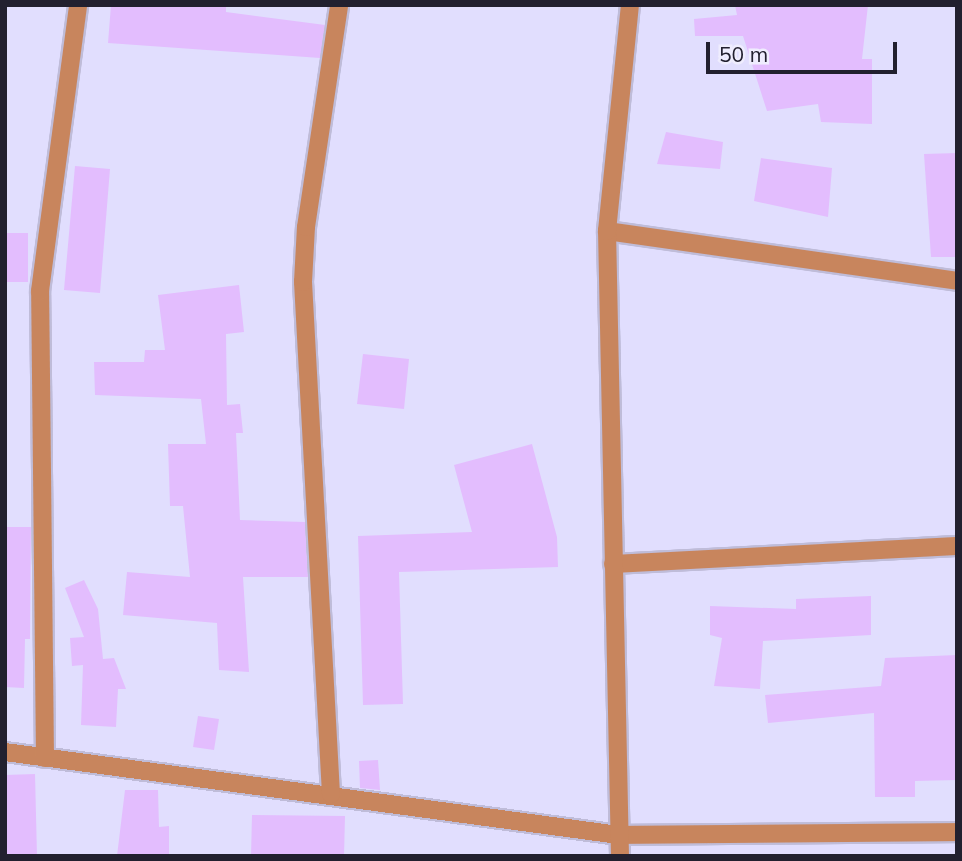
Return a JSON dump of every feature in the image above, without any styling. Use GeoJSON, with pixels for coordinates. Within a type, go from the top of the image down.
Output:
{"type":"FeatureCollection","features":[{"type":"Feature","properties":{"kind":"street"},"geometry":{"type":"LineString","coordinates":[[44,758],[40,291],[78,5]]}},
{"type":"Feature","properties":{"kind":"street"},"geometry":{"type":"LineString","coordinates":[[331,794],[303,282],[306,227],[339,5]]}},
{"type":"Feature","properties":{"kind":"street"},"geometry":{"type":"LineString","coordinates":[[620,856],[607,231],[630,5]]}},
{"type":"Feature","properties":{"kind":"street"},"geometry":{"type":"LineString","coordinates":[[607,231],[957,281]]}},
{"type":"Feature","properties":{"kind":"street"},"geometry":{"type":"LineString","coordinates":[[613,564],[957,546]]}},
{"type":"Feature","properties":{"kind":"street"},"geometry":{"type":"LineString","coordinates":[[5,752],[619,835],[957,832]]}},
{"type":"Feature","properties":{"kind":"building"},"geometry":{"type":"Polygon","coordinates":[[[111,5],[226,5],[226,12],[325,25],[320,58],[108,43],[111,5]]]}},
{"type":"Feature","properties":{"kind":"building"},"geometry":{"type":"Polygon","coordinates":[[[735,5],[868,5],[862,59],[872,59],[872,124],[821,122],[818,104],[767,111],[743,36],[695,36],[694,19],[737,15],[735,5]]]}},
{"type":"Feature","properties":{"kind":"building"},"geometry":{"type":"Polygon","coordinates":[[[666,132],[723,142],[720,169],[657,164],[666,132]]]}},
{"type":"Feature","properties":{"kind":"building"},"geometry":{"type":"Polygon","coordinates":[[[957,153],[957,257],[931,257],[924,154],[957,153]]]}},
{"type":"Feature","properties":{"kind":"building"},"geometry":{"type":"Polygon","coordinates":[[[761,158],[832,168],[828,217],[754,201],[761,158]]]}},
{"type":"Feature","properties":{"kind":"building"},"geometry":{"type":"Polygon","coordinates":[[[75,166],[110,169],[100,293],[64,290],[75,166]]]}},
{"type":"Feature","properties":{"kind":"building"},"geometry":{"type":"Polygon","coordinates":[[[5,233],[28,233],[28,282],[5,282],[5,233]]]}},
{"type":"Feature","properties":{"kind":"building"},"geometry":{"type":"Polygon","coordinates":[[[239,285],[244,332],[226,334],[227,405],[240,404],[243,433],[236,433],[240,520],[305,522],[308,577],[243,577],[249,672],[219,670],[217,623],[123,615],[127,572],[190,577],[183,506],[170,506],[168,444],[206,444],[201,399],[95,395],[94,362],[144,362],[145,350],[165,350],[158,295],[239,285]]]}},
{"type":"Feature","properties":{"kind":"building"},"geometry":{"type":"Polygon","coordinates":[[[363,354],[409,359],[404,409],[357,404],[363,354]]]}},
{"type":"Feature","properties":{"kind":"building"},"geometry":{"type":"Polygon","coordinates":[[[532,444],[557,537],[558,567],[399,572],[403,704],[363,705],[358,536],[472,532],[454,465],[532,444]]]}},
{"type":"Feature","properties":{"kind":"building"},"geometry":{"type":"Polygon","coordinates":[[[5,527],[31,527],[30,639],[25,639],[24,688],[5,687],[5,527]]]}},
{"type":"Feature","properties":{"kind":"building"},"geometry":{"type":"Polygon","coordinates":[[[84,580],[98,609],[103,659],[114,658],[126,689],[118,689],[116,727],[81,725],[83,665],[72,666],[70,638],[84,637],[65,588],[84,580]]]}},
{"type":"Feature","properties":{"kind":"building"},"geometry":{"type":"Polygon","coordinates":[[[871,596],[871,635],[763,641],[760,689],[714,686],[722,638],[710,635],[710,606],[796,609],[796,599],[871,596]]]}},
{"type":"Feature","properties":{"kind":"building"},"geometry":{"type":"Polygon","coordinates":[[[957,655],[957,780],[915,781],[915,797],[875,797],[874,713],[768,723],[765,695],[881,686],[885,658],[957,655]]]}},
{"type":"Feature","properties":{"kind":"building"},"geometry":{"type":"Polygon","coordinates":[[[198,716],[219,719],[214,750],[193,747],[198,716]]]}},
{"type":"Feature","properties":{"kind":"building"},"geometry":{"type":"Polygon","coordinates":[[[378,760],[380,790],[360,788],[359,761],[378,760]]]}},
{"type":"Feature","properties":{"kind":"building"},"geometry":{"type":"Polygon","coordinates":[[[35,774],[37,856],[5,856],[5,775],[35,774]]]}},
{"type":"Feature","properties":{"kind":"building"},"geometry":{"type":"Polygon","coordinates":[[[125,790],[158,790],[159,827],[169,826],[169,856],[117,856],[125,790]]]}},
{"type":"Feature","properties":{"kind":"building"},"geometry":{"type":"Polygon","coordinates":[[[252,815],[345,816],[344,856],[251,856],[252,815]]]}}]}
